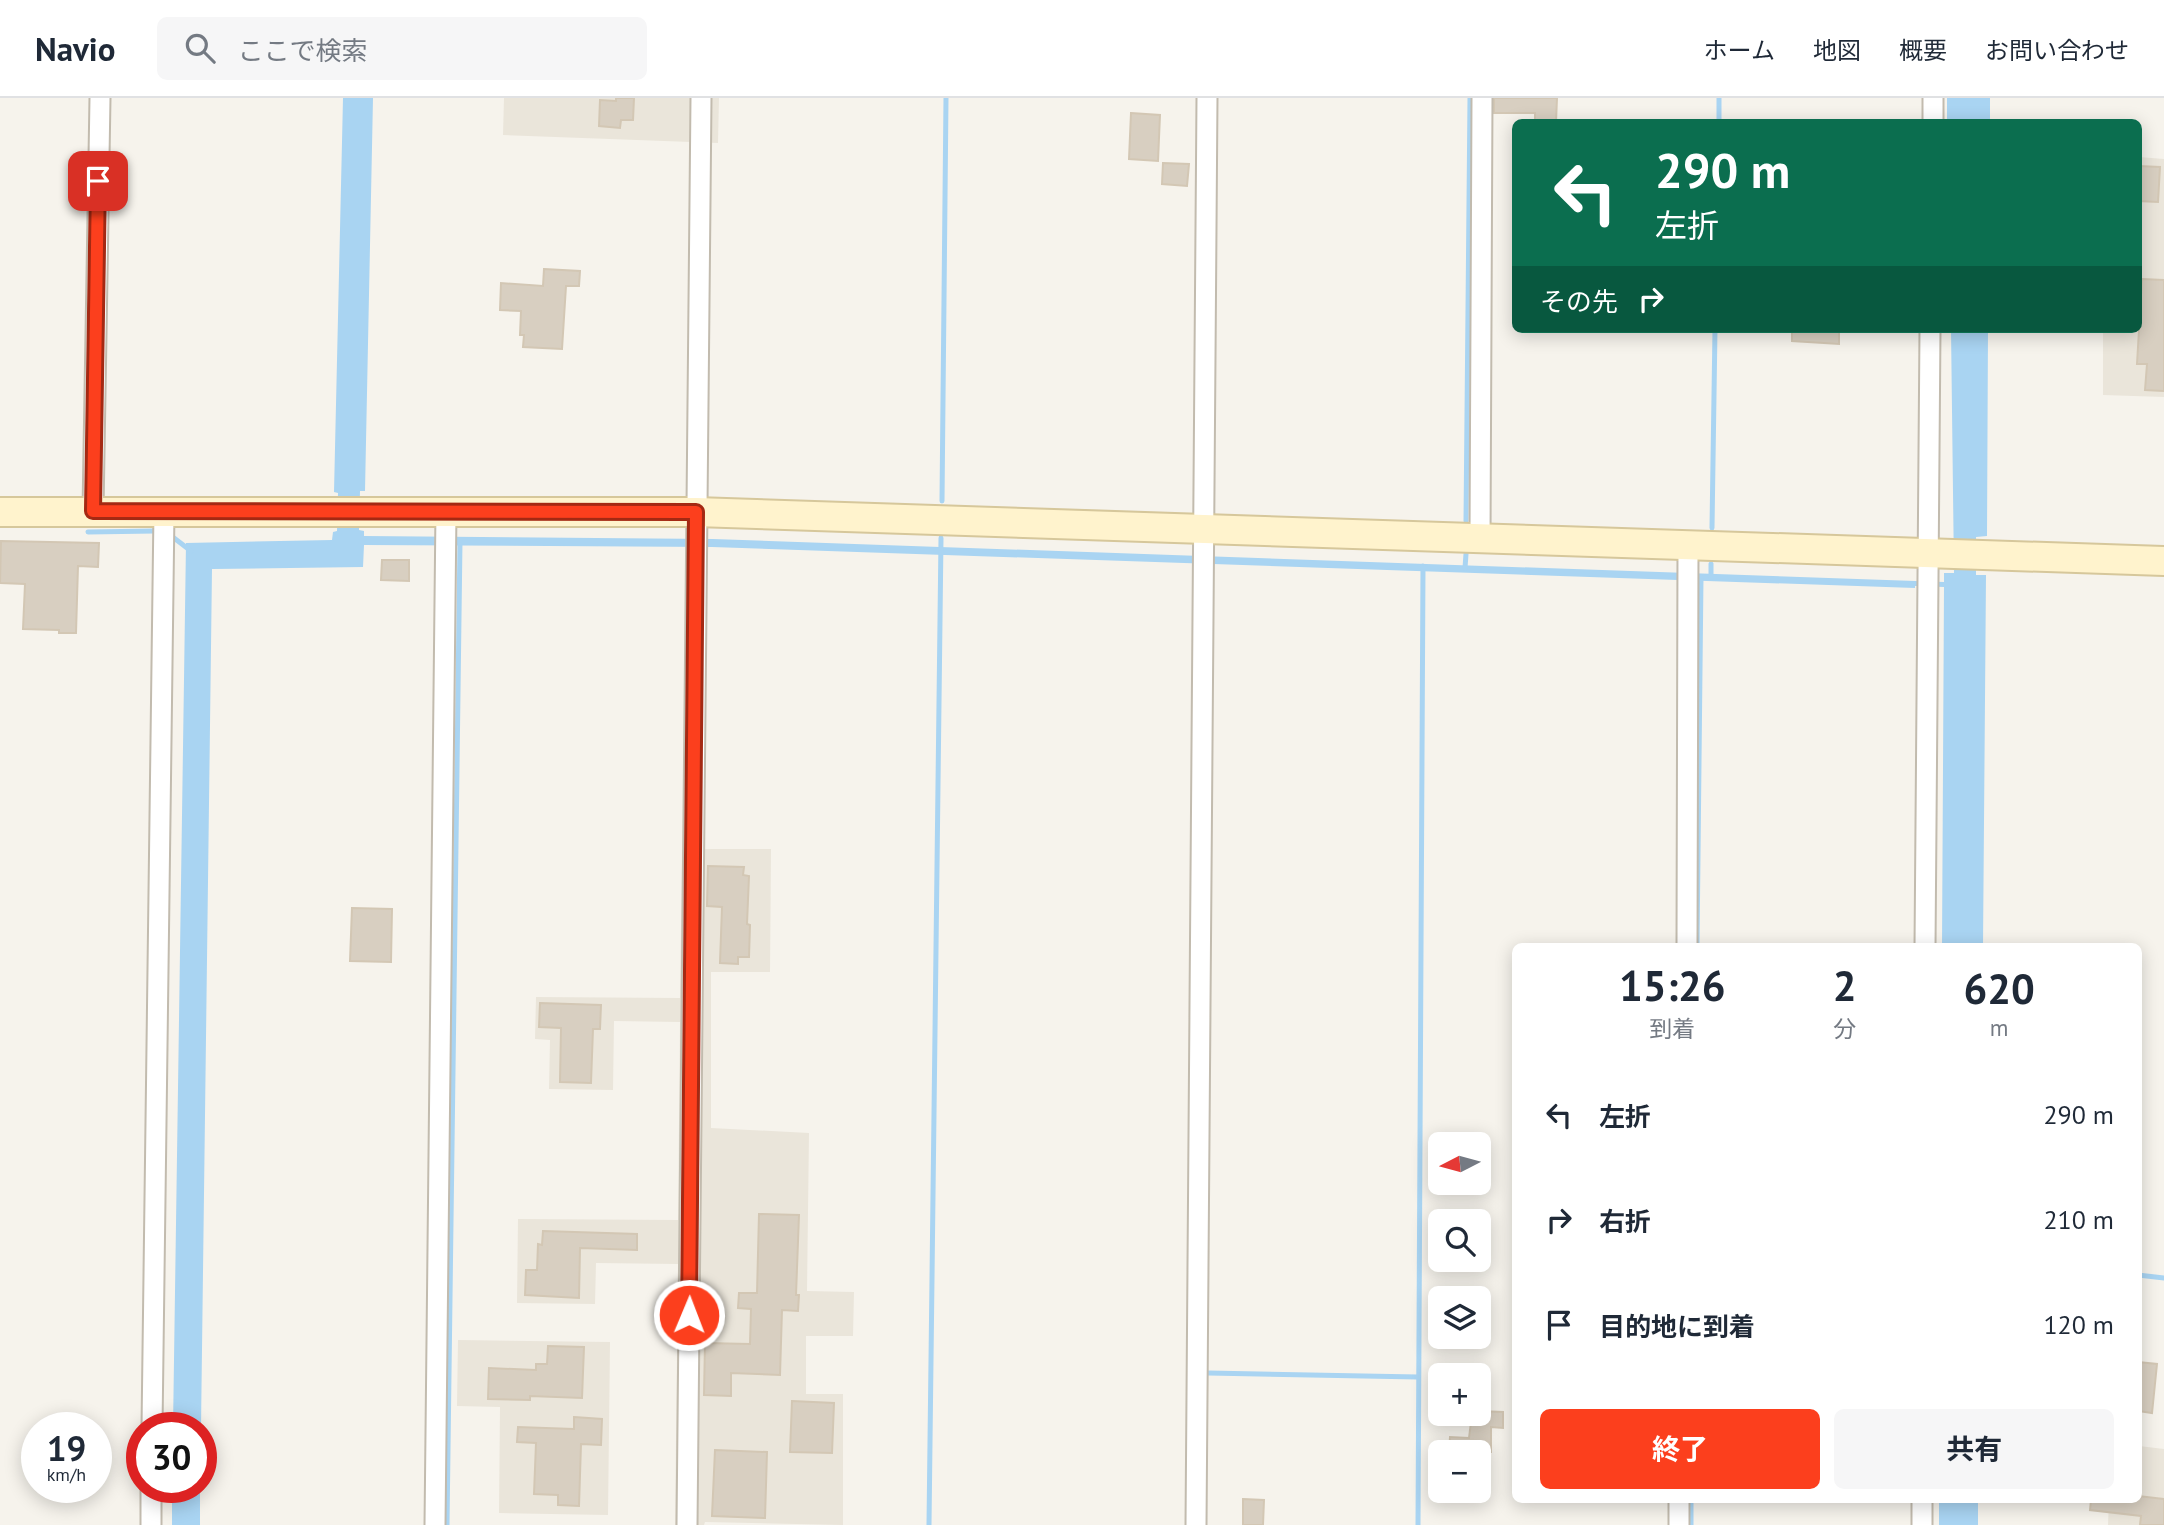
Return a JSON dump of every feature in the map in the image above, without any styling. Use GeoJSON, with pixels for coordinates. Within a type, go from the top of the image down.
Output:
{"type":"FeatureCollection","features":[{"type":"Feature","properties":{"kind":"street"},"geometry":{"type":"LineString","coordinates":[[93,511],[100,98]]}},
{"type":"Feature","properties":{"kind":"street"},"geometry":{"type":"LineString","coordinates":[[687,1525],[701,98]]}},
{"type":"Feature","properties":{"kind":"street"},"geometry":{"type":"LineString","coordinates":[[1196,1525],[1207,98]]}},
{"type":"Feature","properties":{"kind":"street"},"geometry":{"type":"LineString","coordinates":[[1480,539],[1482,98]]}},
{"type":"Feature","properties":{"kind":"street"},"geometry":{"type":"LineString","coordinates":[[1933,98],[1933,119]]}},
{"type":"Feature","properties":{"kind":"street"},"geometry":{"type":"LineString","coordinates":[[1925,943],[1933,569],[1930,333]]}},
{"type":"Feature","properties":{"kind":"street"},"geometry":{"type":"LineString","coordinates":[[152,1412],[164,511]]}},
{"type":"Feature","properties":{"kind":"street"},"geometry":{"type":"LineString","coordinates":[[0,512],[349,511],[446,531],[696,533],[1203,550],[1480,539],[1688,556],[1933,569],[1981,556],[2164,561]]}},
{"type":"Feature","properties":{"kind":"street"},"geometry":{"type":"LineString","coordinates":[[435,1525],[446,531]]}},
{"type":"Feature","properties":{"kind":"street"},"geometry":{"type":"LineString","coordinates":[[1687,943],[1688,556]]}},
{"type":"Feature","properties":{"kind":"street"},"geometry":{"type":"LineString","coordinates":[[151,1503],[151,1525]]}},
{"type":"Feature","properties":{"kind":"street"},"geometry":{"type":"LineString","coordinates":[[1679,1503],[1679,1525]]}},
{"type":"Feature","properties":{"kind":"street"},"geometry":{"type":"LineString","coordinates":[[1922,1503],[1922,1525]]}},
{"type":"Feature","properties":{"kind":"shaded area"},"geometry":{"type":"Polygon","coordinates":[[[504,98],[719,98],[718,143],[503,135],[504,98]]]}},
{"type":"Feature","properties":{"kind":"shaded area"},"geometry":{"type":"Polygon","coordinates":[[[2142,157],[2164,159],[2164,397],[2103,395],[2103,333],[2142,333],[2142,157]]]}},
{"type":"Feature","properties":{"kind":"shaded area"},"geometry":{"type":"Polygon","coordinates":[[[771,849],[770,972],[711,972],[711,1128],[809,1133],[807,1291],[854,1292],[853,1336],[806,1336],[806,1394],[843,1394],[843,1525],[705,1522],[704,1525],[675,1525],[678,1264],[596,1263],[595,1304],[517,1303],[518,1219],[678,1220],[680,1022],[614,1021],[613,1090],[549,1089],[550,1040],[535,1039],[536,997],[680,998],[682,850],[771,849]]]}},
{"type":"Feature","properties":{"kind":"shaded area"},"geometry":{"type":"Polygon","coordinates":[[[458,1340],[610,1342],[608,1515],[499,1513],[500,1407],[457,1406],[458,1340]]]}},
{"type":"Feature","properties":{"kind":"shaded area"},"geometry":{"type":"Polygon","coordinates":[[[2142,1446],[2164,1449],[2164,1525],[2108,1525],[2109,1503],[2142,1503],[2142,1446]]]}},
{"type":"Feature","properties":{"kind":"water"},"geometry":{"type":"Polygon","coordinates":[[[343,98],[373,98],[365,491],[360,491],[359,530],[364,531],[364,536],[713,539],[1944,582],[1944,573],[1954,573],[1951,333],[1988,333],[1987,536],[1976,537],[1976,575],[1986,575],[1983,943],[1942,943],[1944,587],[712,547],[364,545],[363,567],[212,569],[201,1412],[173,1412],[186,543],[332,540],[333,532],[337,531],[338,493],[334,492],[343,98]]]}},
{"type":"Feature","properties":{"kind":"water"},"geometry":{"type":"Polygon","coordinates":[[[1947,98],[1990,98],[1990,119],[1947,119],[1947,98]]]}},
{"type":"Feature","properties":{"kind":"water"},"geometry":{"type":"Polygon","coordinates":[[[172,1503],[200,1503],[200,1525],[172,1525],[172,1503]]]}},
{"type":"Feature","properties":{"kind":"water"},"geometry":{"type":"Polygon","coordinates":[[[1939,1503],[1978,1503],[1978,1525],[1939,1525],[1939,1503]]]}},
{"type":"Feature","properties":{"kind":"building"},"geometry":{"type":"Polygon","coordinates":[[[616,98],[634,98],[633,120],[621,120],[620,128],[599,126],[600,100],[616,101],[616,98]]]}},
{"type":"Feature","properties":{"kind":"building"},"geometry":{"type":"Polygon","coordinates":[[[1494,98],[1557,98],[1556,119],[1535,119],[1535,113],[1494,113],[1494,98]]]}},
{"type":"Feature","properties":{"kind":"building"},"geometry":{"type":"Polygon","coordinates":[[[1131,113],[1160,115],[1158,161],[1129,159],[1131,113]]]}},
{"type":"Feature","properties":{"kind":"building"},"geometry":{"type":"Polygon","coordinates":[[[1163,163],[1189,164],[1187,186],[1162,184],[1163,163]]]}},
{"type":"Feature","properties":{"kind":"building"},"geometry":{"type":"Polygon","coordinates":[[[2142,166],[2160,167],[2158,202],[2142,201],[2142,166]]]}},
{"type":"Feature","properties":{"kind":"building"},"geometry":{"type":"Polygon","coordinates":[[[544,269],[580,271],[579,286],[566,286],[562,349],[523,347],[524,335],[520,335],[521,311],[500,310],[501,283],[543,286],[544,269]]]}},
{"type":"Feature","properties":{"kind":"building"},"geometry":{"type":"Polygon","coordinates":[[[2142,279],[2164,280],[2164,391],[2145,390],[2147,364],[2137,364],[2139,333],[2142,333],[2142,279]]]}},
{"type":"Feature","properties":{"kind":"building"},"geometry":{"type":"Polygon","coordinates":[[[1792,333],[1839,333],[1839,344],[1792,341],[1792,333]]]}},
{"type":"Feature","properties":{"kind":"building"},"geometry":{"type":"Polygon","coordinates":[[[1,541],[99,543],[98,567],[78,566],[76,633],[23,629],[25,584],[0,583],[1,541]]]}},
{"type":"Feature","properties":{"kind":"building"},"geometry":{"type":"Polygon","coordinates":[[[382,560],[409,560],[409,581],[381,580],[382,560]]]}},
{"type":"Feature","properties":{"kind":"building"},"geometry":{"type":"Polygon","coordinates":[[[708,866],[744,867],[743,875],[749,876],[749,957],[738,957],[738,964],[720,963],[722,907],[707,906],[708,866]]]}},
{"type":"Feature","properties":{"kind":"building"},"geometry":{"type":"Polygon","coordinates":[[[352,908],[392,909],[391,962],[350,961],[352,908]]]}},
{"type":"Feature","properties":{"kind":"building"},"geometry":{"type":"Polygon","coordinates":[[[540,1003],[601,1005],[600,1029],[593,1029],[591,1083],[560,1082],[561,1028],[539,1027],[540,1003]]]}},
{"type":"Feature","properties":{"kind":"building"},"geometry":{"type":"Polygon","coordinates":[[[759,1214],[799,1215],[796,1295],[799,1295],[798,1311],[782,1310],[780,1375],[731,1373],[731,1396],[704,1395],[705,1343],[750,1344],[751,1309],[738,1308],[739,1293],[757,1293],[759,1214]]]}},
{"type":"Feature","properties":{"kind":"building"},"geometry":{"type":"Polygon","coordinates":[[[543,1231],[637,1234],[637,1250],[580,1248],[579,1298],[525,1295],[526,1270],[537,1270],[538,1244],[542,1245],[543,1231]]]}},
{"type":"Feature","properties":{"kind":"building"},"geometry":{"type":"Polygon","coordinates":[[[548,1346],[584,1347],[582,1398],[530,1396],[530,1400],[488,1399],[489,1368],[536,1370],[536,1364],[547,1364],[548,1346]]]}},
{"type":"Feature","properties":{"kind":"building"},"geometry":{"type":"Polygon","coordinates":[[[2142,1362],[2157,1364],[2152,1413],[2142,1412],[2142,1362]]]}},
{"type":"Feature","properties":{"kind":"building"},"geometry":{"type":"Polygon","coordinates":[[[792,1401],[834,1403],[832,1453],[790,1452],[792,1401]]]}},
{"type":"Feature","properties":{"kind":"building"},"geometry":{"type":"Polygon","coordinates":[[[1491,1412],[1503,1412],[1503,1428],[1491,1427],[1491,1440],[1450,1440],[1450,1437],[1469,1438],[1470,1426],[1491,1426],[1491,1412]]]}},
{"type":"Feature","properties":{"kind":"building"},"geometry":{"type":"Polygon","coordinates":[[[574,1417],[602,1419],[601,1445],[581,1444],[579,1506],[558,1505],[558,1495],[534,1494],[536,1443],[517,1442],[518,1427],[574,1429],[574,1417]]]}},
{"type":"Feature","properties":{"kind":"building"},"geometry":{"type":"Polygon","coordinates":[[[715,1450],[767,1452],[765,1518],[712,1516],[715,1450]]]}},
{"type":"Feature","properties":{"kind":"building"},"geometry":{"type":"Polygon","coordinates":[[[2142,1496],[2164,1499],[2164,1525],[2140,1525],[2141,1516],[2090,1510],[2091,1503],[2142,1503],[2142,1496]]]}},
{"type":"Feature","properties":{"kind":"building"},"geometry":{"type":"Polygon","coordinates":[[[1243,1499],[1264,1500],[1263,1525],[1243,1525],[1243,1499]]]}},
{"type":"Feature","properties":{"kind":"waterway"},"geometry":{"type":"LineString","coordinates":[[942,501],[946,98]]}},
{"type":"Feature","properties":{"kind":"waterway"},"geometry":{"type":"LineString","coordinates":[[1466,521],[1470,98]]}},
{"type":"Feature","properties":{"kind":"waterway"},"geometry":{"type":"LineString","coordinates":[[1719,98],[1719,119]]}},
{"type":"Feature","properties":{"kind":"waterway"},"geometry":{"type":"LineString","coordinates":[[1712,528],[1715,333]]}},
{"type":"Feature","properties":{"kind":"waterway"},"geometry":{"type":"LineString","coordinates":[[88,532],[155,531]]}},
{"type":"Feature","properties":{"kind":"waterway"},"geometry":{"type":"LineString","coordinates":[[174,538],[191,551]]}},
{"type":"Feature","properties":{"kind":"waterway"},"geometry":{"type":"LineString","coordinates":[[929,1525],[941,538]]}},
{"type":"Feature","properties":{"kind":"waterway"},"geometry":{"type":"LineString","coordinates":[[447,1525],[460,541]]}},
{"type":"Feature","properties":{"kind":"waterway"},"geometry":{"type":"LineString","coordinates":[[1465,568],[1466,554]]}},
{"type":"Feature","properties":{"kind":"waterway"},"geometry":{"type":"LineString","coordinates":[[1711,564],[1711,577]]}},
{"type":"Feature","properties":{"kind":"waterway"},"geometry":{"type":"LineString","coordinates":[[1418,1525],[1423,566]]}},
{"type":"Feature","properties":{"kind":"waterway"},"geometry":{"type":"LineString","coordinates":[[1697,943],[1701,577]]}},
{"type":"Feature","properties":{"kind":"waterway"},"geometry":{"type":"LineString","coordinates":[[2142,1275],[2164,1278]]}},
{"type":"Feature","properties":{"kind":"waterway"},"geometry":{"type":"LineString","coordinates":[[1208,1373],[1418,1377]]}},
{"type":"Feature","properties":{"kind":"waterway"},"geometry":{"type":"LineString","coordinates":[[1691,1503],[1691,1525]]}},
{"type":"Feature","properties":{"kind":"route"},"geometry":{"type":"LineString","coordinates":[[98,181],[93,511],[696,512],[689,1315]]}}]}
